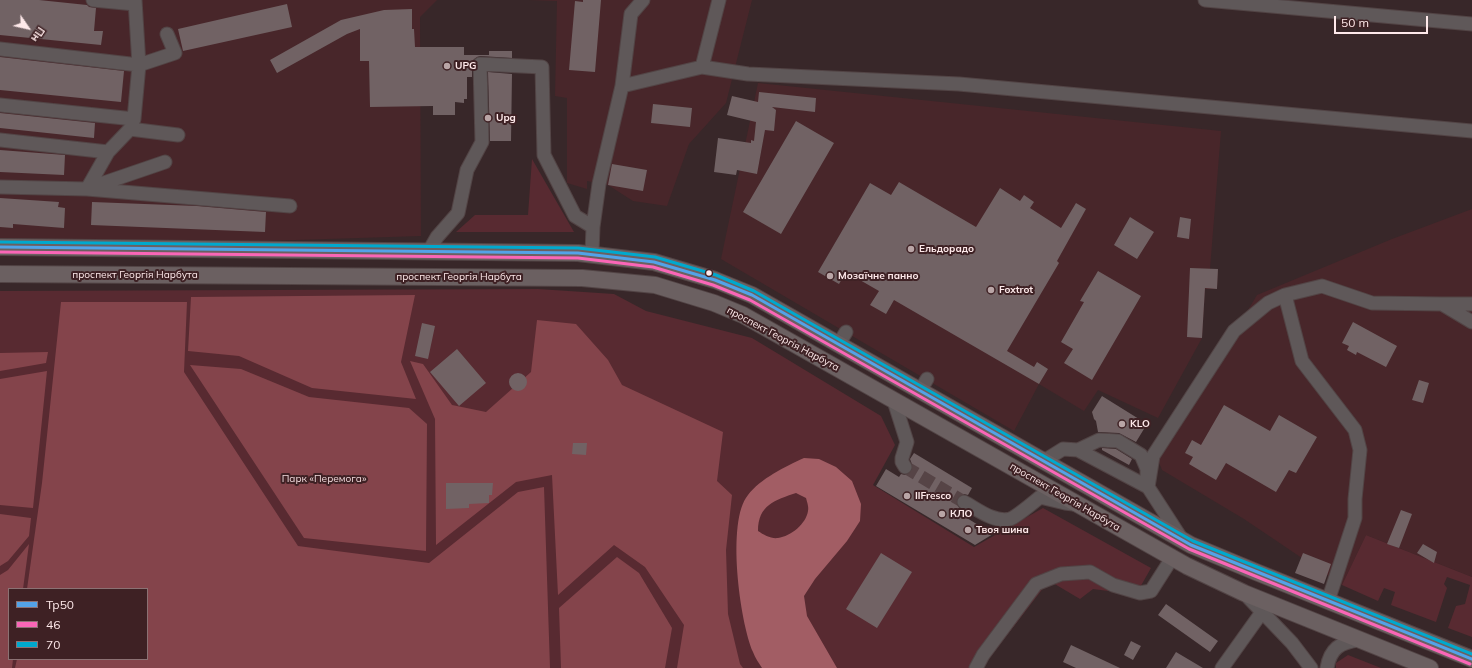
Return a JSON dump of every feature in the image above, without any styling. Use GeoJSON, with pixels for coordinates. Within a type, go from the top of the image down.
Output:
{"type":"FeatureCollection","features":[{"type":"Feature","properties":{"kind":"main road","name":"проспект Георгія Нарбута"},"geometry":{"type":"LineString","coordinates":[[0,247],[592,253],[654,262],[715,280],[842,338],[924,385],[1039,459],[1191,545],[1472,659]]}},
{"type":"Feature","properties":{"kind":"main road","name":"проспект Георгія Нарбута"},"geometry":{"type":"LineString","coordinates":[[0,274],[582,278],[655,285],[714,303],[743,315],[1172,558],[1244,593],[1430,668]]}},
{"type":"Feature","properties":{"kind":"street"},"geometry":{"type":"LineString","coordinates":[[87,189],[108,152],[132,124],[139,65],[135,2],[93,0]]}},
{"type":"Feature","properties":{"kind":"street"},"geometry":{"type":"LineString","coordinates":[[592,253],[593,227],[599,184],[622,86],[632,14],[643,0]]}},
{"type":"Feature","properties":{"kind":"street"},"geometry":{"type":"LineString","coordinates":[[702,67],[719,0]]}},
{"type":"Feature","properties":{"kind":"street"},"geometry":{"type":"LineString","coordinates":[[1206,0],[1472,24]]}},
{"type":"Feature","properties":{"kind":"street"},"geometry":{"type":"LineString","coordinates":[[0,49],[139,65],[174,53],[167,34]]}},
{"type":"Feature","properties":{"kind":"street"},"geometry":{"type":"LineString","coordinates":[[430,251],[437,237],[458,213],[467,170],[482,142],[480,64],[542,66],[544,155],[575,216],[593,227]]}},
{"type":"Feature","properties":{"kind":"street"},"geometry":{"type":"LineString","coordinates":[[622,86],[702,67],[748,74],[959,84],[1472,131]]}},
{"type":"Feature","properties":{"kind":"street"},"geometry":{"type":"LineString","coordinates":[[0,105],[132,124],[178,135]]}},
{"type":"Feature","properties":{"kind":"street"},"geometry":{"type":"LineString","coordinates":[[0,140],[108,152]]}},
{"type":"Feature","properties":{"kind":"street"},"geometry":{"type":"LineString","coordinates":[[87,189],[165,162]]}},
{"type":"Feature","properties":{"kind":"street"},"geometry":{"type":"LineString","coordinates":[[0,187],[87,189],[290,206]]}},
{"type":"Feature","properties":{"kind":"street"},"geometry":{"type":"LineString","coordinates":[[1148,487],[1153,456],[1234,331],[1268,303],[1285,295],[1322,286],[1372,303],[1472,304]]}},
{"type":"Feature","properties":{"kind":"street"},"geometry":{"type":"LineString","coordinates":[[1285,295],[1302,360],[1354,430],[1360,450],[1355,499],[1355,518],[1328,601]]}},
{"type":"Feature","properties":{"kind":"street"},"geometry":{"type":"LineString","coordinates":[[1442,304],[1472,322]]}},
{"type":"Feature","properties":{"kind":"street"},"geometry":{"type":"LineString","coordinates":[[894,400],[907,442],[902,458],[902,462],[905,467]]}},
{"type":"Feature","properties":{"kind":"street"},"geometry":{"type":"LineString","coordinates":[[1078,450],[1099,440],[1118,441],[1141,455],[1147,469],[1148,487]]}},
{"type":"Feature","properties":{"kind":"street"},"geometry":{"type":"LineString","coordinates":[[1039,459],[1047,459],[1063,449],[1078,450],[1148,487],[1181,538]]}},
{"type":"Feature","properties":{"kind":"street"},"geometry":{"type":"LineString","coordinates":[[964,502],[998,519],[1011,519],[1040,497],[1065,504],[1077,504]]}},
{"type":"Feature","properties":{"kind":"street"},"geometry":{"type":"LineString","coordinates":[[976,668],[983,655],[1036,584],[1061,574],[1090,572],[1113,585],[1140,593],[1151,590],[1172,558]]}},
{"type":"Feature","properties":{"kind":"street"},"geometry":{"type":"LineString","coordinates":[[1244,593],[1292,643],[1311,668]]}},
{"type":"Feature","properties":{"kind":"street"},"geometry":{"type":"LineString","coordinates":[[1222,668],[1262,612]]}},
{"type":"Feature","properties":{"kind":"street"},"geometry":{"type":"LineString","coordinates":[[1327,668],[1330,656],[1336,648],[1345,642],[1359,640]]}},
{"type":"Feature","properties":{"kind":"shaded area"},"geometry":{"type":"Polygon","coordinates":[[[0,0],[437,0],[420,17],[421,236],[265,241],[0,239],[0,0]]]}},
{"type":"Feature","properties":{"kind":"shaded area"},"geometry":{"type":"Polygon","coordinates":[[[529,0],[752,0],[726,103],[689,144],[667,206],[633,201],[608,185],[587,181],[587,189],[567,183],[567,98],[555,96],[557,1],[529,0]]]}},
{"type":"Feature","properties":{"kind":"shaded area"},"geometry":{"type":"Polygon","coordinates":[[[758,83],[1221,131],[1210,269],[1218,269],[1217,289],[1205,289],[1202,338],[1158,418],[1098,390],[1084,411],[1039,384],[1014,431],[721,259],[758,83]]]}},
{"type":"Feature","properties":{"kind":"shaded area"},"geometry":{"type":"Polygon","coordinates":[[[1472,209],[1472,577],[1366,535],[1342,585],[1244,519],[1162,470],[1158,460],[1257,295],[1392,239],[1472,209]]]}},
{"type":"Feature","properties":{"kind":"shaded area"},"geometry":{"type":"Polygon","coordinates":[[[804,458],[819,459],[836,467],[852,481],[861,504],[860,521],[847,541],[815,579],[804,596],[807,616],[837,668],[762,668],[753,652],[748,638],[740,596],[736,548],[741,508],[748,495],[759,484],[782,469],[804,458]],[[796,493],[781,498],[769,505],[764,509],[761,515],[758,531],[773,538],[783,537],[793,532],[801,525],[807,516],[808,508],[806,498],[796,493]]]}},
{"type":"Feature","properties":{"kind":"green space"},"geometry":{"type":"Polygon","coordinates":[[[532,159],[574,232],[456,232],[475,215],[528,215],[532,159]]]}},
{"type":"Feature","properties":{"kind":"green space","name":"Парк «Перемога»"},"geometry":{"type":"Polygon","coordinates":[[[538,289],[614,294],[646,311],[752,338],[881,416],[895,445],[873,485],[974,547],[1043,508],[1151,568],[1134,598],[1116,592],[1093,589],[1080,599],[1053,583],[1044,587],[983,668],[0,668],[0,291],[538,289]]]}},
{"type":"Feature","properties":{"kind":"green space"},"geometry":{"type":"Polygon","coordinates":[[[415,295],[401,362],[416,399],[312,388],[239,356],[188,351],[191,297],[415,295]]]}},
{"type":"Feature","properties":{"kind":"green space"},"geometry":{"type":"Polygon","coordinates":[[[61,302],[187,302],[184,372],[298,546],[429,563],[518,492],[544,487],[550,668],[15,668],[17,660],[148,660],[148,588],[27,588],[42,483],[61,302]]]}},
{"type":"Feature","properties":{"kind":"green space"},"geometry":{"type":"Polygon","coordinates":[[[537,320],[576,324],[608,360],[622,385],[723,432],[717,481],[732,495],[726,550],[728,614],[740,664],[743,668],[677,668],[684,625],[645,567],[614,545],[558,595],[552,475],[516,482],[436,545],[435,419],[410,361],[423,364],[452,405],[486,412],[531,372],[537,320]]]}},
{"type":"Feature","properties":{"kind":"green space"},"geometry":{"type":"Polygon","coordinates":[[[48,352],[46,363],[0,371],[0,353],[48,352]]]}},
{"type":"Feature","properties":{"kind":"green space"},"geometry":{"type":"Polygon","coordinates":[[[190,365],[241,369],[309,397],[409,408],[427,424],[426,551],[304,538],[190,365]]]}},
{"type":"Feature","properties":{"kind":"green space"},"geometry":{"type":"Polygon","coordinates":[[[47,371],[33,508],[0,505],[0,379],[47,371]]]}},
{"type":"Feature","properties":{"kind":"green space"},"geometry":{"type":"Polygon","coordinates":[[[0,514],[31,518],[29,536],[8,561],[0,566],[0,514]]]}},
{"type":"Feature","properties":{"kind":"green space"},"geometry":{"type":"Polygon","coordinates":[[[1366,535],[1472,577],[1472,637],[1448,628],[1456,606],[1465,604],[1470,585],[1447,577],[1444,584],[1447,588],[1436,622],[1391,605],[1395,592],[1384,588],[1378,601],[1342,585],[1366,535]]]}},
{"type":"Feature","properties":{"kind":"green space"},"geometry":{"type":"Polygon","coordinates":[[[29,544],[23,588],[8,588],[8,660],[13,660],[12,668],[0,668],[0,575],[8,570],[29,544]]]}},
{"type":"Feature","properties":{"kind":"green space"},"geometry":{"type":"Polygon","coordinates":[[[617,557],[639,573],[672,628],[665,668],[561,668],[559,608],[617,557]]]}},
{"type":"Feature","properties":{"kind":"green space"},"geometry":{"type":"Polygon","coordinates":[[[1348,655],[1381,668],[1336,668],[1336,663],[1348,655]]]}},
{"type":"Feature","properties":{"kind":"building"},"geometry":{"type":"Polygon","coordinates":[[[0,0],[39,0],[87,5],[89,7],[96,8],[94,31],[103,31],[101,45],[0,35],[0,0]]]}},
{"type":"Feature","properties":{"kind":"building"},"geometry":{"type":"Polygon","coordinates":[[[583,0],[601,0],[595,72],[569,70],[575,1],[583,2],[583,0]]]}},
{"type":"Feature","properties":{"kind":"building"},"geometry":{"type":"Polygon","coordinates":[[[287,4],[292,27],[183,51],[178,29],[287,4]]]}},
{"type":"Feature","properties":{"kind":"building"},"geometry":{"type":"Polygon","coordinates":[[[412,9],[412,29],[414,29],[415,47],[464,47],[464,55],[489,55],[489,51],[512,51],[512,58],[480,56],[473,60],[472,77],[467,77],[467,99],[464,99],[464,103],[455,102],[455,115],[433,115],[433,106],[370,107],[369,61],[360,61],[360,29],[347,34],[277,73],[270,60],[341,20],[384,10],[412,9]]]}},
{"type":"Feature","properties":{"kind":"building"},"geometry":{"type":"Polygon","coordinates":[[[0,57],[124,71],[121,102],[0,90],[0,57]]]}},
{"type":"Feature","properties":{"kind":"building"},"geometry":{"type":"Polygon","coordinates":[[[488,72],[512,74],[511,141],[490,141],[488,72]]]}},
{"type":"Feature","properties":{"kind":"building"},"geometry":{"type":"Polygon","coordinates":[[[759,92],[816,98],[815,112],[772,107],[776,110],[774,131],[765,130],[757,174],[737,170],[736,175],[714,172],[718,138],[751,143],[751,140],[754,141],[756,122],[727,115],[732,96],[758,102],[759,92]]]}},
{"type":"Feature","properties":{"kind":"building"},"geometry":{"type":"Polygon","coordinates":[[[653,104],[692,108],[690,127],[651,123],[653,104]]]}},
{"type":"Feature","properties":{"kind":"building"},"geometry":{"type":"Polygon","coordinates":[[[0,113],[95,123],[94,138],[0,128],[0,113]]]}},
{"type":"Feature","properties":{"kind":"building"},"geometry":{"type":"Polygon","coordinates":[[[796,121],[834,143],[781,234],[743,212],[796,121]]]}},
{"type":"Feature","properties":{"kind":"building"},"geometry":{"type":"Polygon","coordinates":[[[0,150],[65,155],[64,175],[0,172],[0,150]]]}},
{"type":"Feature","properties":{"kind":"building"},"geometry":{"type":"Polygon","coordinates":[[[612,164],[647,170],[643,191],[608,185],[612,164]]]}},
{"type":"Feature","properties":{"kind":"building"},"geometry":{"type":"Polygon","coordinates":[[[899,182],[976,227],[1000,188],[1020,201],[1024,195],[1034,202],[1030,208],[1061,228],[1076,203],[1086,209],[1057,261],[1059,263],[1007,351],[1034,367],[1037,362],[1048,369],[1039,384],[894,300],[886,314],[870,305],[879,291],[846,272],[839,284],[818,272],[870,183],[891,195],[899,182]]]}},
{"type":"Feature","properties":{"kind":"building"},"geometry":{"type":"Polygon","coordinates":[[[0,198],[59,202],[58,207],[65,208],[64,228],[13,224],[13,228],[0,227],[0,198]]]}},
{"type":"Feature","properties":{"kind":"building"},"geometry":{"type":"Polygon","coordinates":[[[92,202],[197,206],[266,212],[265,232],[91,225],[92,202]]]}},
{"type":"Feature","properties":{"kind":"building"},"geometry":{"type":"Polygon","coordinates":[[[1130,217],[1154,232],[1137,259],[1114,245],[1130,217]]]}},
{"type":"Feature","properties":{"kind":"building"},"geometry":{"type":"Polygon","coordinates":[[[1180,217],[1191,219],[1189,239],[1177,237],[1180,217]]]}},
{"type":"Feature","properties":{"kind":"building"},"geometry":{"type":"Polygon","coordinates":[[[1190,268],[1218,269],[1217,289],[1205,288],[1202,338],[1187,337],[1190,268]]]}},
{"type":"Feature","properties":{"kind":"building"},"geometry":{"type":"Polygon","coordinates":[[[1098,271],[1141,296],[1092,380],[1064,363],[1073,349],[1061,342],[1084,302],[1080,301],[1098,271]]]}},
{"type":"Feature","properties":{"kind":"building"},"geometry":{"type":"Polygon","coordinates":[[[1353,322],[1397,346],[1386,367],[1357,352],[1356,355],[1347,350],[1349,346],[1342,343],[1353,322]]]}},
{"type":"Feature","properties":{"kind":"building"},"geometry":{"type":"Polygon","coordinates":[[[422,323],[435,326],[428,359],[415,356],[422,323]]]}},
{"type":"Feature","properties":{"kind":"building"},"geometry":{"type":"Polygon","coordinates":[[[457,349],[486,383],[459,406],[430,372],[457,349]]]}},
{"type":"Feature","properties":{"kind":"building"},"geometry":{"type":"Polygon","coordinates":[[[518,373],[524,376],[527,382],[524,388],[518,391],[512,388],[509,382],[512,376],[518,373]]]}},
{"type":"Feature","properties":{"kind":"building"},"geometry":{"type":"Polygon","coordinates":[[[1419,380],[1429,383],[1423,403],[1412,400],[1419,380]]]}},
{"type":"Feature","properties":{"kind":"building"},"geometry":{"type":"Polygon","coordinates":[[[1102,396],[1147,424],[1136,442],[1119,433],[1098,432],[1096,421],[1092,412],[1102,396]]]}},
{"type":"Feature","properties":{"kind":"building"},"geometry":{"type":"Polygon","coordinates":[[[1224,405],[1270,431],[1279,415],[1317,437],[1296,473],[1289,470],[1276,492],[1226,463],[1216,480],[1189,464],[1193,457],[1185,453],[1192,440],[1201,445],[1224,405]]]}},
{"type":"Feature","properties":{"kind":"building"},"geometry":{"type":"Polygon","coordinates":[[[573,443],[587,443],[586,455],[572,454],[573,443]]]}},
{"type":"Feature","properties":{"kind":"building"},"geometry":{"type":"Polygon","coordinates":[[[1102,448],[1116,449],[1132,459],[1129,465],[1102,450],[1102,448]]]}},
{"type":"Feature","properties":{"kind":"building"},"geometry":{"type":"Polygon","coordinates":[[[914,453],[972,488],[968,495],[964,494],[957,498],[956,502],[960,509],[957,512],[993,534],[975,545],[876,486],[886,469],[899,477],[901,474],[909,474],[913,467],[910,459],[914,453]]]}},
{"type":"Feature","properties":{"kind":"building"},"geometry":{"type":"Polygon","coordinates":[[[446,483],[493,483],[492,495],[489,495],[489,503],[469,504],[469,508],[446,509],[446,483]]]}},
{"type":"Feature","properties":{"kind":"building"},"geometry":{"type":"Polygon","coordinates":[[[1401,510],[1412,514],[1399,548],[1387,544],[1401,510]]]}},
{"type":"Feature","properties":{"kind":"building"},"geometry":{"type":"Polygon","coordinates":[[[1423,544],[1437,552],[1434,563],[1417,553],[1423,544]]]}},
{"type":"Feature","properties":{"kind":"building"},"geometry":{"type":"Polygon","coordinates":[[[881,553],[912,572],[877,628],[846,609],[881,553]]]}},
{"type":"Feature","properties":{"kind":"building"},"geometry":{"type":"Polygon","coordinates":[[[1303,553],[1331,564],[1324,584],[1295,573],[1303,553]]]}},
{"type":"Feature","properties":{"kind":"building"},"geometry":{"type":"Polygon","coordinates":[[[1166,604],[1218,641],[1210,652],[1158,615],[1166,604]]]}},
{"type":"Feature","properties":{"kind":"building"},"geometry":{"type":"Polygon","coordinates":[[[1131,641],[1141,646],[1133,660],[1124,655],[1131,641]]]}},
{"type":"Feature","properties":{"kind":"building"},"geometry":{"type":"Polygon","coordinates":[[[1071,645],[1120,668],[1076,668],[1063,662],[1071,645]]]}},
{"type":"Feature","properties":{"kind":"building"},"geometry":{"type":"Polygon","coordinates":[[[1176,652],[1203,668],[1166,668],[1176,652]]]}},
{"type":"Feature","properties":{"kind":"tunnel"},"geometry":{"type":"LineString","coordinates":[[905,467],[964,502]]}},
{"type":"Feature","properties":{"kind":"transit line","name":"70"},"geometry":{"type":"LineString","coordinates":[[0,242],[578,248],[655,257],[716,275],[754,291],[1193,541],[1472,654]]}},
{"type":"Feature","properties":{"kind":"transit line","name":"Тр50"},"geometry":{"type":"LineString","coordinates":[[0,247],[578,253],[654,262],[715,280],[752,295],[1191,545],[1472,659]]}},
{"type":"Feature","properties":{"kind":"transit line","name":"46"},"geometry":{"type":"LineString","coordinates":[[0,252],[578,258],[653,267],[713,285],[750,300],[1189,549],[1470,664]]}},
{"type":"Feature","properties":{"kind":"place","name":"UPG"},"geometry":{"type":"Point","coordinates":[447,66]}},
{"type":"Feature","properties":{"kind":"place","name":"Upg"},"geometry":{"type":"Point","coordinates":[488,118]}},
{"type":"Feature","properties":{"kind":"place","name":"Ельдорадо"},"geometry":{"type":"Point","coordinates":[911,249]}},
{"type":"Feature","properties":{"kind":"place","name":"Мозаїчне панно"},"geometry":{"type":"Point","coordinates":[830,276]}},
{"type":"Feature","properties":{"kind":"place","name":"Foxtrot"},"geometry":{"type":"Point","coordinates":[991,290]}},
{"type":"Feature","properties":{"kind":"place","name":"KLO"},"geometry":{"type":"Point","coordinates":[1122,424]}},
{"type":"Feature","properties":{"kind":"place","name":"IlFresco"},"geometry":{"type":"Point","coordinates":[907,496]}},
{"type":"Feature","properties":{"kind":"place","name":"КЛО"},"geometry":{"type":"Point","coordinates":[942,514]}},
{"type":"Feature","properties":{"kind":"place","name":"Твоя шина"},"geometry":{"type":"Point","coordinates":[968,530]}}]}
